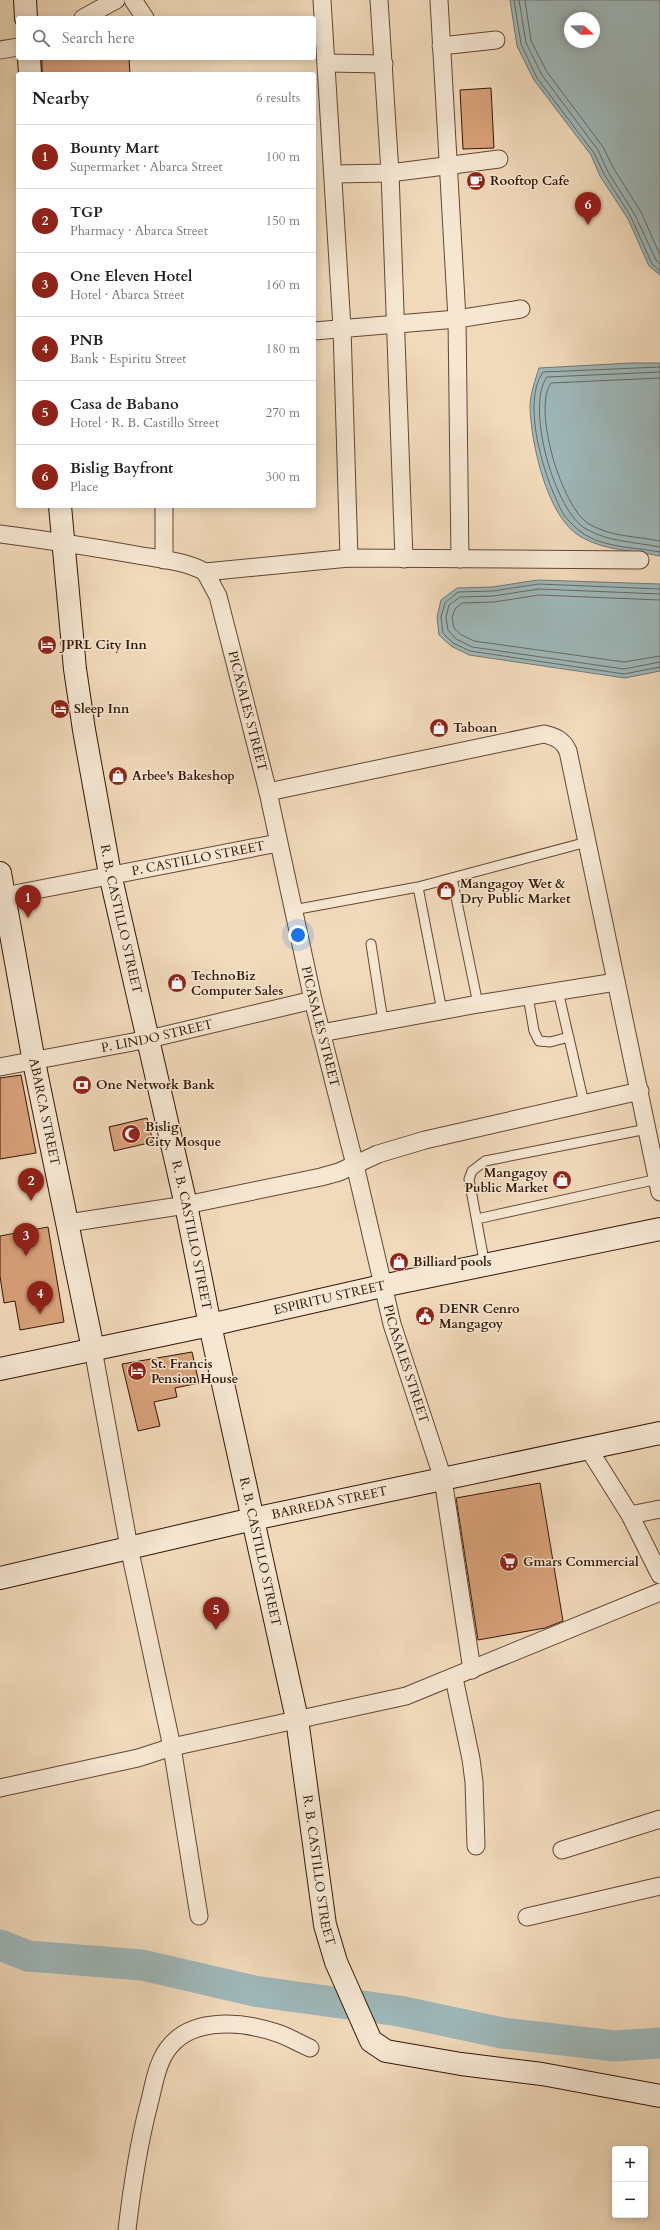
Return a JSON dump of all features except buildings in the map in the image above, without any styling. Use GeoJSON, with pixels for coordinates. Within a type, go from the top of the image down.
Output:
{"type":"FeatureCollection","features":[{"type":"Feature","properties":{"kind":"street"},"geometry":{"type":"LineString","coordinates":[[25,0],[26,16]]}},
{"type":"Feature","properties":{"kind":"street"},"geometry":{"type":"LineString","coordinates":[[87,16],[116,0]]}},
{"type":"Feature","properties":{"kind":"street"},"geometry":{"type":"LineString","coordinates":[[133,0],[144,16]]}},
{"type":"Feature","properties":{"kind":"street"},"geometry":{"type":"LineString","coordinates":[[322,0],[342,328],[349,558]]}},
{"type":"Feature","properties":{"kind":"street"},"geometry":{"type":"LineString","coordinates":[[379,0],[390,173],[394,325],[404,559]]}},
{"type":"Feature","properties":{"kind":"street"},"geometry":{"type":"LineString","coordinates":[[439,0],[440,46],[457,319],[460,559]]}},
{"type":"Feature","properties":{"kind":"street"},"geometry":{"type":"LineString","coordinates":[[440,46],[496,40]]}},
{"type":"Feature","properties":{"kind":"street"},"geometry":{"type":"LineString","coordinates":[[0,50],[16,47]]}},
{"type":"Feature","properties":{"kind":"street"},"geometry":{"type":"LineString","coordinates":[[29,60],[30,72]]}},
{"type":"Feature","properties":{"kind":"street"},"geometry":{"type":"LineString","coordinates":[[327,64],[384,64]]}},
{"type":"Feature","properties":{"kind":"street"},"geometry":{"type":"LineString","coordinates":[[333,174],[390,173],[448,167],[499,159]]}},
{"type":"Feature","properties":{"kind":"street"},"geometry":{"type":"LineString","coordinates":[[316,331],[457,319],[520,309]]}},
{"type":"Feature","properties":{"kind":"street","name":"R. B. CASTILLO STREET"},"geometry":{"type":"LineString","coordinates":[[60,508],[84,730],[110,874],[186,1205],[210,1325],[297,1719],[325,1925],[336,1962],[371,2041],[386,2051],[398,2054],[542,2074],[660,2096]]}},
{"type":"Feature","properties":{"kind":"street"},"geometry":{"type":"LineString","coordinates":[[164,508],[164,560]]}},
{"type":"Feature","properties":{"kind":"street"},"geometry":{"type":"LineString","coordinates":[[0,534],[63,542],[164,560],[196,567],[206,572],[349,558],[640,560]]}},
{"type":"Feature","properties":{"kind":"street","name":"PICASALES STREET"},"geometry":{"type":"LineString","coordinates":[[206,572],[218,596],[268,792],[313,1000],[355,1165],[382,1286],[402,1354],[443,1479],[472,1670]]}},
{"type":"Feature","properties":{"kind":"street"},"geometry":{"type":"LineString","coordinates":[[268,792],[544,734],[554,736],[564,743],[568,751],[659,1185]]}},
{"type":"Feature","properties":{"kind":"street","name":"P. CASTILLO STREET"},"geometry":{"type":"LineString","coordinates":[[2,897],[110,874],[278,843]]}},
{"type":"Feature","properties":{"kind":"street","name":"ABARCA STREET"},"geometry":{"type":"LineString","coordinates":[[0,873],[2,897],[34,1062],[93,1349]]}},
{"type":"Feature","properties":{"kind":"street"},"geometry":{"type":"LineString","coordinates":[[321,1033],[478,1004],[616,982]]}},
{"type":"Feature","properties":{"kind":"street","name":"P. LINDO STREET"},"geometry":{"type":"LineString","coordinates":[[0,1067],[34,1062],[149,1039],[313,1000]]}},
{"type":"Feature","properties":{"kind":"street"},"geometry":{"type":"LineString","coordinates":[[68,1223],[186,1205],[321,1177],[355,1165],[378,1154],[425,1140],[640,1091]]}},
{"type":"Feature","properties":{"kind":"street","name":"ESPIRITU STREET"},"geometry":{"type":"LineString","coordinates":[[0,1369],[210,1325],[382,1286],[660,1229]]}},
{"type":"Feature","properties":{"kind":"street"},"geometry":{"type":"LineString","coordinates":[[93,1349],[129,1547],[172,1747],[199,1916]]}},
{"type":"Feature","properties":{"kind":"street","name":"BARREDA STREET"},"geometry":{"type":"LineString","coordinates":[[0,1578],[253,1519],[660,1433]]}},
{"type":"Feature","properties":{"kind":"street"},"geometry":{"type":"LineString","coordinates":[[588,1448],[630,1515],[660,1575]]}},
{"type":"Feature","properties":{"kind":"street"},"geometry":{"type":"LineString","coordinates":[[630,1515],[660,1509]]}},
{"type":"Feature","properties":{"kind":"street"},"geometry":{"type":"LineString","coordinates":[[0,1788],[138,1758],[172,1747],[406,1696],[454,1678],[660,1592]]}},
{"type":"Feature","properties":{"kind":"street"},"geometry":{"type":"LineString","coordinates":[[454,1678],[474,1782],[476,1846]]}},
{"type":"Feature","properties":{"kind":"street"},"geometry":{"type":"LineString","coordinates":[[562,1850],[660,1819]]}},
{"type":"Feature","properties":{"kind":"street"},"geometry":{"type":"LineString","coordinates":[[527,1917],[660,1886]]}},
{"type":"Feature","properties":{"kind":"street"},"geometry":{"type":"LineString","coordinates":[[127,2230],[135,2163],[142,2128],[160,2063],[171,2044],[189,2030],[230,2023],[275,2032],[310,2048]]}},
{"type":"Feature","properties":{"kind":"lane"},"geometry":{"type":"LineString","coordinates":[[293,910],[418,887],[587,842]]}},
{"type":"Feature","properties":{"kind":"lane"},"geometry":{"type":"LineString","coordinates":[[452,878],[478,1004]]}},
{"type":"Feature","properties":{"kind":"lane"},"geometry":{"type":"LineString","coordinates":[[418,887],[442,1011]]}},
{"type":"Feature","properties":{"kind":"lane"},"geometry":{"type":"LineString","coordinates":[[371,944],[383,1021]]}},
{"type":"Feature","properties":{"kind":"lane"},"geometry":{"type":"LineString","coordinates":[[558,991],[584,1103]]}},
{"type":"Feature","properties":{"kind":"lane"},"geometry":{"type":"LineString","coordinates":[[528,996],[534,1031],[539,1041],[550,1042],[568,1037]]}},
{"type":"Feature","properties":{"kind":"lane"},"geometry":{"type":"LineString","coordinates":[[485,1266],[469,1179],[472,1171],[481,1163],[647,1129]]}},
{"type":"Feature","properties":{"kind":"lane"},"geometry":{"type":"LineString","coordinates":[[477,1219],[659,1185]]}},
{"type":"Feature","properties":{"kind":"water"},"geometry":{"type":"Polygon","coordinates":[[[510,0],[660,0],[660,275],[649,266],[628,219],[600,176],[591,155],[534,80],[517,46],[510,0]]]}},
{"type":"Feature","properties":{"kind":"water"},"geometry":{"type":"Polygon","coordinates":[[[660,363],[660,556],[619,550],[590,542],[569,527],[559,514],[550,497],[543,478],[531,422],[530,402],[539,368],[660,363]]]}},
{"type":"Feature","properties":{"kind":"water"},"geometry":{"type":"Polygon","coordinates":[[[538,580],[660,584],[660,671],[625,678],[469,655],[451,646],[439,635],[437,617],[441,600],[457,588],[492,587],[538,580]]]}},
{"type":"Feature","properties":{"kind":"waterway"},"geometry":{"type":"LineString","coordinates":[[0,1945],[28,1956],[142,1965],[254,1991],[399,2011],[502,2033],[615,2046],[660,2043]]}},
{"type":"Feature","properties":{"kind":"place","name":"Rooftop Cafe"},"geometry":{"type":"Point","coordinates":[476,181]}},
{"type":"Feature","properties":{"kind":"place","name":"Bislig Bayfront"},"geometry":{"type":"Point","coordinates":[588,225]}},
{"type":"Feature","properties":{"kind":"place","name":"JPRL City Inn"},"geometry":{"type":"Point","coordinates":[47,645]}},
{"type":"Feature","properties":{"kind":"place","name":"Sleep Inn"},"geometry":{"type":"Point","coordinates":[60,709]}},
{"type":"Feature","properties":{"kind":"place","name":"Taboan"},"geometry":{"type":"Point","coordinates":[439,728]}},
{"type":"Feature","properties":{"kind":"place","name":"Arbee's Bakeshop"},"geometry":{"type":"Point","coordinates":[118,776]}},
{"type":"Feature","properties":{"kind":"place","name":"Mangagoy Wet & Dry Public Market"},"geometry":{"type":"Point","coordinates":[446,891]}},
{"type":"Feature","properties":{"kind":"place","name":"Bounty Mart"},"geometry":{"type":"Point","coordinates":[28,918]}},
{"type":"Feature","properties":{"kind":"place","name":"TechnoBiz Computer Sales"},"geometry":{"type":"Point","coordinates":[177,983]}},
{"type":"Feature","properties":{"kind":"place","name":"One Network Bank"},"geometry":{"type":"Point","coordinates":[82,1085]}},
{"type":"Feature","properties":{"kind":"place","name":"Bislig City Mosque"},"geometry":{"type":"Point","coordinates":[131,1134]}},
{"type":"Feature","properties":{"kind":"place","name":"Mangagoy Public Market"},"geometry":{"type":"Point","coordinates":[562,1180]}},
{"type":"Feature","properties":{"kind":"place","name":"TGP"},"geometry":{"type":"Point","coordinates":[31,1201]}},
{"type":"Feature","properties":{"kind":"place","name":"One Eleven Hotel"},"geometry":{"type":"Point","coordinates":[26,1256]}},
{"type":"Feature","properties":{"kind":"place","name":"Billiard pools"},"geometry":{"type":"Point","coordinates":[399,1262]}},
{"type":"Feature","properties":{"kind":"place","name":"PNB"},"geometry":{"type":"Point","coordinates":[40,1314]}},
{"type":"Feature","properties":{"kind":"place","name":"DENR Cenro Mangagoy"},"geometry":{"type":"Point","coordinates":[425,1316]}},
{"type":"Feature","properties":{"kind":"place","name":"St. Francis Pension House"},"geometry":{"type":"Point","coordinates":[137,1371]}},
{"type":"Feature","properties":{"kind":"place","name":"Gmars Commercial"},"geometry":{"type":"Point","coordinates":[509,1562]}},
{"type":"Feature","properties":{"kind":"place","name":"Casa de Babano"},"geometry":{"type":"Point","coordinates":[216,1630]}}]}
